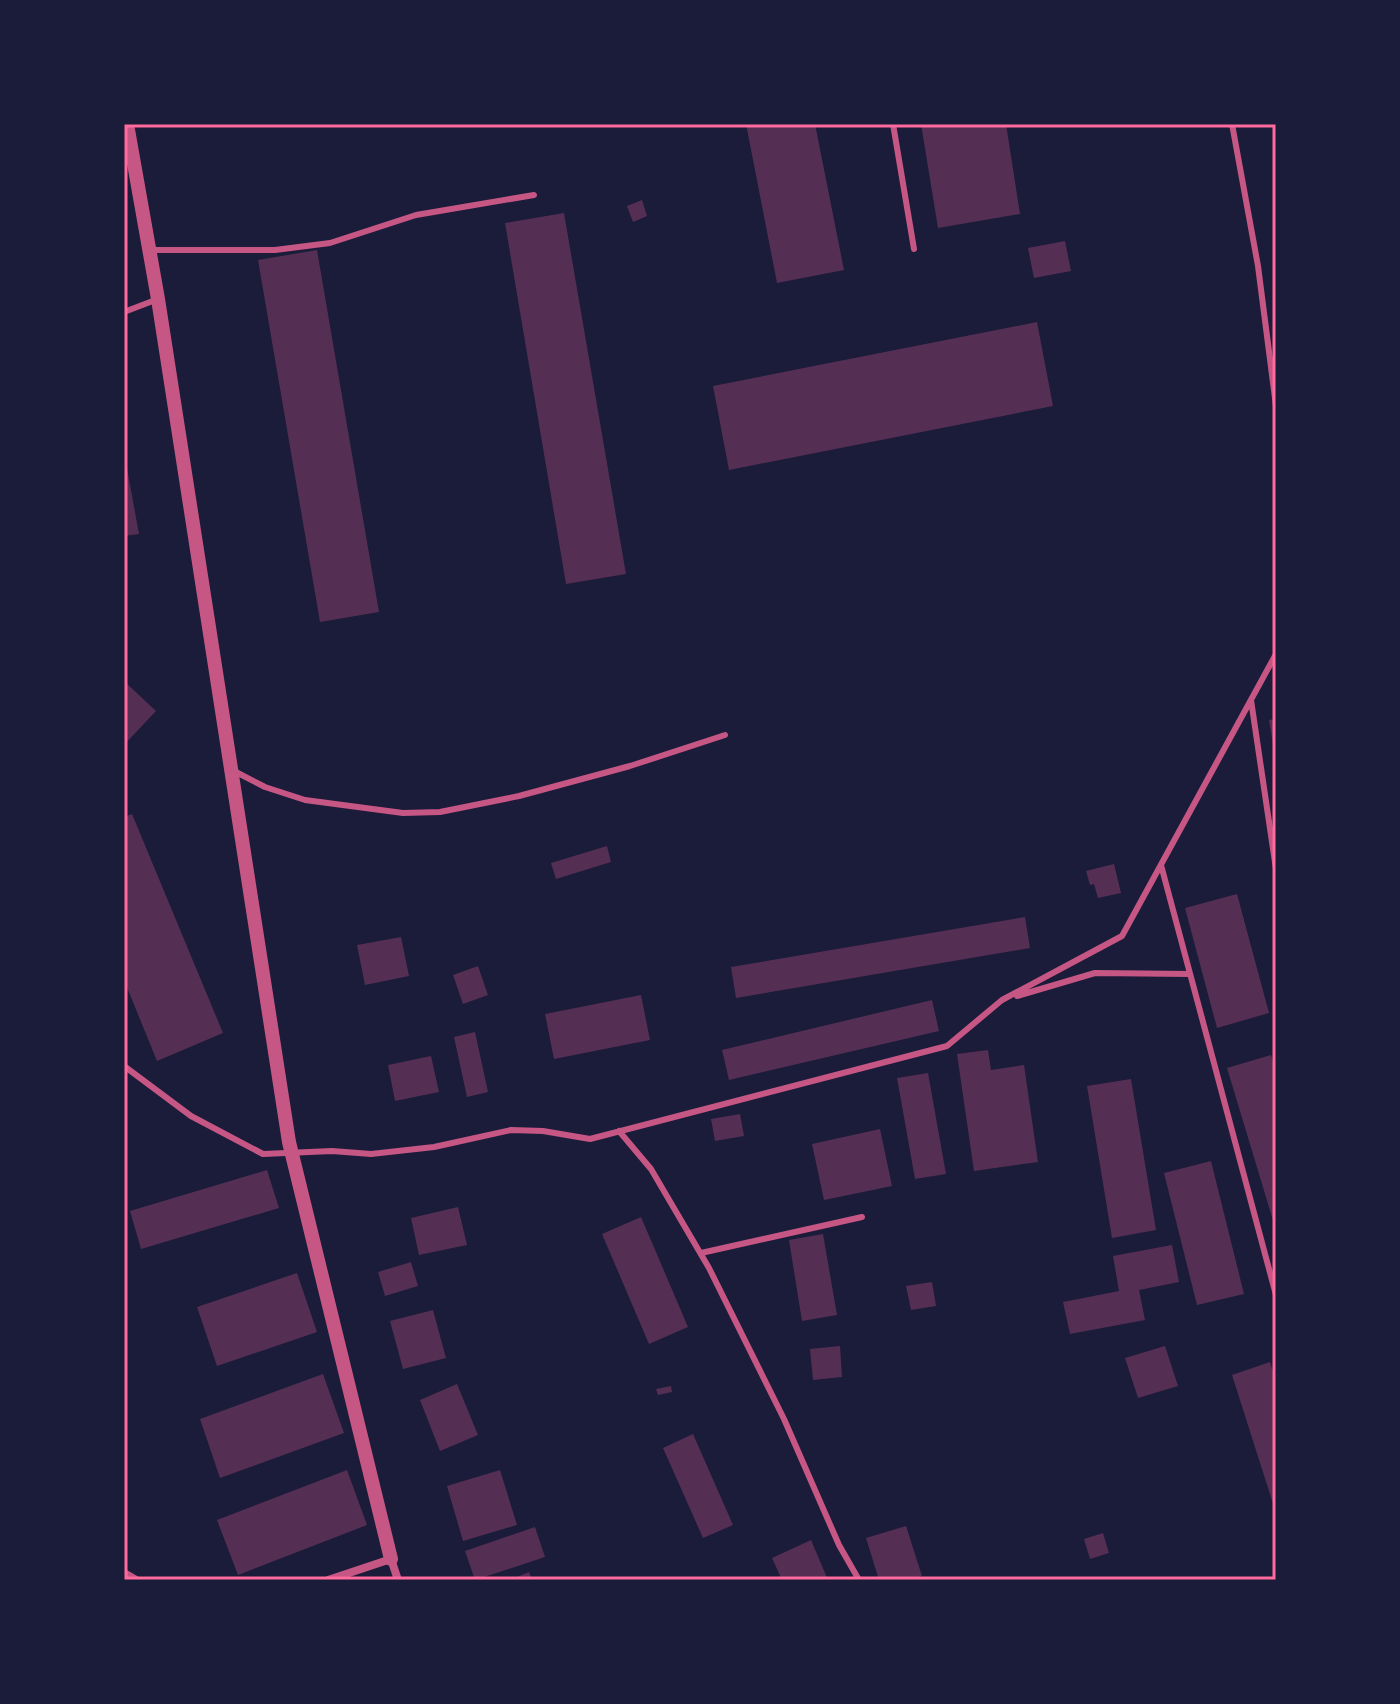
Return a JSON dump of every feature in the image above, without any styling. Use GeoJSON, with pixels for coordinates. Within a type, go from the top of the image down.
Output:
{"type":"FeatureCollection","features":[{"type":"Feature","properties":{"kind":"street"},"geometry":{"type":"LineString","coordinates":[[127,124],[158,299],[293,1155],[398,1580]]}},
{"type":"Feature","properties":{"kind":"street"},"geometry":{"type":"LineString","coordinates":[[328,1580],[391,1559]]}},
{"type":"Feature","properties":{"kind":"street"},"geometry":{"type":"LineString","coordinates":[[124,1573],[136,1580]]}},
{"type":"Feature","properties":{"kind":"lane"},"geometry":{"type":"LineString","coordinates":[[893,124],[914,249]]}},
{"type":"Feature","properties":{"kind":"lane"},"geometry":{"type":"LineString","coordinates":[[1232,124],[1258,266],[1276,406]]}},
{"type":"Feature","properties":{"kind":"lane"},"geometry":{"type":"LineString","coordinates":[[150,250],[275,250],[330,243],[416,215],[534,195]]}},
{"type":"Feature","properties":{"kind":"lane"},"geometry":{"type":"LineString","coordinates":[[124,312],[158,299]]}},
{"type":"Feature","properties":{"kind":"lane"},"geometry":{"type":"LineString","coordinates":[[124,1066],[191,1116],[263,1154],[332,1151],[371,1154],[434,1147],[511,1130],[543,1131],[590,1139],[947,1046],[1002,1000],[1122,936],[1276,654]]}},
{"type":"Feature","properties":{"kind":"lane"},"geometry":{"type":"LineString","coordinates":[[1251,700],[1276,869]]}},
{"type":"Feature","properties":{"kind":"lane"},"geometry":{"type":"LineString","coordinates":[[231,769],[265,787],[305,800],[403,813],[440,812],[519,796],[725,735]]}},
{"type":"Feature","properties":{"kind":"lane"},"geometry":{"type":"LineString","coordinates":[[1161,864],[1276,1295]]}},
{"type":"Feature","properties":{"kind":"lane"},"geometry":{"type":"LineString","coordinates":[[1002,1000],[1095,973],[1190,974]]}},
{"type":"Feature","properties":{"kind":"lane"},"geometry":{"type":"LineString","coordinates":[[619,1131],[651,1169],[701,1253],[784,1419],[839,1545],[859,1580]]}},
{"type":"Feature","properties":{"kind":"lane"},"geometry":{"type":"LineString","coordinates":[[701,1253],[862,1217]]}},
{"type":"Feature","properties":{"kind":"building"},"geometry":{"type":"Polygon","coordinates":[[[746,124],[815,124],[844,270],[777,283],[746,124]]]}},
{"type":"Feature","properties":{"kind":"building"},"geometry":{"type":"Polygon","coordinates":[[[921,124],[1006,124],[1020,214],[938,228],[921,124]]]}},
{"type":"Feature","properties":{"kind":"building"},"geometry":{"type":"Polygon","coordinates":[[[642,200],[647,216],[633,222],[627,206],[642,200]]]}},
{"type":"Feature","properties":{"kind":"building"},"geometry":{"type":"Polygon","coordinates":[[[564,213],[626,574],[566,584],[505,223],[564,213]]]}},
{"type":"Feature","properties":{"kind":"building"},"geometry":{"type":"Polygon","coordinates":[[[1065,241],[1071,271],[1034,278],[1028,248],[1065,241]]]}},
{"type":"Feature","properties":{"kind":"building"},"geometry":{"type":"Polygon","coordinates":[[[317,250],[379,612],[320,622],[258,260],[317,250]]]}},
{"type":"Feature","properties":{"kind":"building"},"geometry":{"type":"Polygon","coordinates":[[[1037,322],[1053,406],[729,470],[713,386],[1037,322]]]}},
{"type":"Feature","properties":{"kind":"building"},"geometry":{"type":"Polygon","coordinates":[[[124,452],[139,534],[124,536],[124,452]]]}},
{"type":"Feature","properties":{"kind":"building"},"geometry":{"type":"Polygon","coordinates":[[[124,681],[156,711],[124,745],[124,681]]]}},
{"type":"Feature","properties":{"kind":"building"},"geometry":{"type":"Polygon","coordinates":[[[1276,719],[1276,750],[1274,751],[1269,720],[1276,719]]]}},
{"type":"Feature","properties":{"kind":"building"},"geometry":{"type":"Polygon","coordinates":[[[132,814],[223,1033],[157,1061],[124,980],[124,817],[132,814]]]}},
{"type":"Feature","properties":{"kind":"building"},"geometry":{"type":"Polygon","coordinates":[[[607,846],[611,862],[556,879],[551,863],[607,846]]]}},
{"type":"Feature","properties":{"kind":"building"},"geometry":{"type":"Polygon","coordinates":[[[1114,864],[1121,893],[1098,898],[1086,871],[1114,864]]]}},
{"type":"Feature","properties":{"kind":"building"},"geometry":{"type":"Polygon","coordinates":[[[1237,894],[1269,1013],[1217,1028],[1185,908],[1237,894]]]}},
{"type":"Feature","properties":{"kind":"building"},"geometry":{"type":"Polygon","coordinates":[[[1025,917],[1030,948],[736,998],[731,967],[1025,917]]]}},
{"type":"Feature","properties":{"kind":"building"},"geometry":{"type":"Polygon","coordinates":[[[401,937],[409,976],[365,985],[357,945],[401,937]]]}},
{"type":"Feature","properties":{"kind":"building"},"geometry":{"type":"Polygon","coordinates":[[[478,966],[488,995],[463,1004],[453,975],[478,966]]]}},
{"type":"Feature","properties":{"kind":"building"},"geometry":{"type":"Polygon","coordinates":[[[641,995],[650,1040],[554,1059],[545,1014],[641,995]]]}},
{"type":"Feature","properties":{"kind":"building"},"geometry":{"type":"Polygon","coordinates":[[[932,1000],[939,1031],[729,1080],[722,1050],[932,1000]]]}},
{"type":"Feature","properties":{"kind":"building"},"geometry":{"type":"Polygon","coordinates":[[[475,1032],[488,1092],[467,1097],[454,1037],[475,1032]]]}},
{"type":"Feature","properties":{"kind":"building"},"geometry":{"type":"Polygon","coordinates":[[[988,1050],[991,1070],[1024,1065],[1038,1162],[974,1171],[957,1054],[988,1050]]]}},
{"type":"Feature","properties":{"kind":"building"},"geometry":{"type":"Polygon","coordinates":[[[1271,1055],[1276,1072],[1275,1227],[1227,1068],[1271,1055]]]}},
{"type":"Feature","properties":{"kind":"building"},"geometry":{"type":"Polygon","coordinates":[[[431,1056],[439,1092],[395,1101],[388,1065],[431,1056]]]}},
{"type":"Feature","properties":{"kind":"building"},"geometry":{"type":"Polygon","coordinates":[[[928,1073],[946,1174],[915,1179],[897,1078],[928,1073]]]}},
{"type":"Feature","properties":{"kind":"building"},"geometry":{"type":"Polygon","coordinates":[[[1131,1079],[1156,1230],[1112,1238],[1087,1086],[1131,1079]]]}},
{"type":"Feature","properties":{"kind":"building"},"geometry":{"type":"Polygon","coordinates":[[[740,1114],[744,1136],[715,1141],[711,1119],[740,1114]]]}},
{"type":"Feature","properties":{"kind":"building"},"geometry":{"type":"Polygon","coordinates":[[[880,1129],[892,1186],[824,1200],[812,1144],[880,1129]]]}},
{"type":"Feature","properties":{"kind":"building"},"geometry":{"type":"Polygon","coordinates":[[[1211,1161],[1244,1294],[1197,1305],[1164,1173],[1211,1161]]]}},
{"type":"Feature","properties":{"kind":"building"},"geometry":{"type":"Polygon","coordinates":[[[267,1170],[279,1208],[141,1249],[130,1211],[267,1170]]]}},
{"type":"Feature","properties":{"kind":"building"},"geometry":{"type":"Polygon","coordinates":[[[458,1207],[467,1245],[419,1255],[411,1218],[458,1207]]]}},
{"type":"Feature","properties":{"kind":"building"},"geometry":{"type":"Polygon","coordinates":[[[641,1217],[688,1327],[649,1344],[602,1234],[641,1217]]]}},
{"type":"Feature","properties":{"kind":"building"},"geometry":{"type":"Polygon","coordinates":[[[823,1234],[837,1315],[802,1321],[789,1240],[823,1234]]]}},
{"type":"Feature","properties":{"kind":"building"},"geometry":{"type":"Polygon","coordinates":[[[1172,1245],[1179,1282],[1139,1290],[1145,1320],[1070,1334],[1063,1302],[1119,1291],[1113,1256],[1172,1245]]]}},
{"type":"Feature","properties":{"kind":"building"},"geometry":{"type":"Polygon","coordinates":[[[411,1262],[418,1286],[385,1296],[378,1272],[411,1262]]]}},
{"type":"Feature","properties":{"kind":"building"},"geometry":{"type":"Polygon","coordinates":[[[297,1273],[317,1332],[217,1366],[197,1307],[297,1273]]]}},
{"type":"Feature","properties":{"kind":"building"},"geometry":{"type":"Polygon","coordinates":[[[932,1282],[936,1306],[911,1310],[906,1286],[932,1282]]]}},
{"type":"Feature","properties":{"kind":"building"},"geometry":{"type":"Polygon","coordinates":[[[433,1310],[446,1358],[403,1369],[390,1321],[433,1310]]]}},
{"type":"Feature","properties":{"kind":"building"},"geometry":{"type":"Polygon","coordinates":[[[840,1346],[842,1377],[813,1380],[810,1349],[840,1346]]]}},
{"type":"Feature","properties":{"kind":"building"},"geometry":{"type":"Polygon","coordinates":[[[1165,1346],[1178,1386],[1138,1398],[1125,1358],[1165,1346]]]}},
{"type":"Feature","properties":{"kind":"building"},"geometry":{"type":"Polygon","coordinates":[[[1270,1362],[1276,1380],[1275,1510],[1232,1375],[1270,1362]]]}},
{"type":"Feature","properties":{"kind":"building"},"geometry":{"type":"Polygon","coordinates":[[[323,1374],[344,1433],[220,1478],[200,1419],[323,1374]]]}},
{"type":"Feature","properties":{"kind":"building"},"geometry":{"type":"Polygon","coordinates":[[[457,1384],[478,1435],[440,1451],[420,1400],[457,1384]]]}},
{"type":"Feature","properties":{"kind":"building"},"geometry":{"type":"Polygon","coordinates":[[[671,1386],[672,1392],[658,1395],[656,1389],[671,1386]]]}},
{"type":"Feature","properties":{"kind":"building"},"geometry":{"type":"Polygon","coordinates":[[[693,1434],[733,1525],[703,1538],[663,1448],[693,1434]]]}},
{"type":"Feature","properties":{"kind":"building"},"geometry":{"type":"Polygon","coordinates":[[[347,1470],[367,1525],[238,1575],[217,1520],[347,1470]]]}},
{"type":"Feature","properties":{"kind":"building"},"geometry":{"type":"Polygon","coordinates":[[[500,1470],[517,1525],[463,1541],[447,1486],[500,1470]]]}},
{"type":"Feature","properties":{"kind":"building"},"geometry":{"type":"Polygon","coordinates":[[[906,1526],[922,1576],[910,1580],[879,1580],[866,1538],[906,1526]]]}},
{"type":"Feature","properties":{"kind":"building"},"geometry":{"type":"Polygon","coordinates":[[[535,1527],[545,1557],[475,1580],[465,1551],[535,1527]]]}},
{"type":"Feature","properties":{"kind":"building"},"geometry":{"type":"Polygon","coordinates":[[[1103,1533],[1109,1553],[1090,1559],[1084,1539],[1103,1533]]]}},
{"type":"Feature","properties":{"kind":"building"},"geometry":{"type":"Polygon","coordinates":[[[811,1540],[828,1580],[782,1580],[772,1558],[811,1540]]]}},
{"type":"Feature","properties":{"kind":"building"},"geometry":{"type":"Polygon","coordinates":[[[529,1572],[532,1580],[510,1580],[529,1572]]]}}]}
